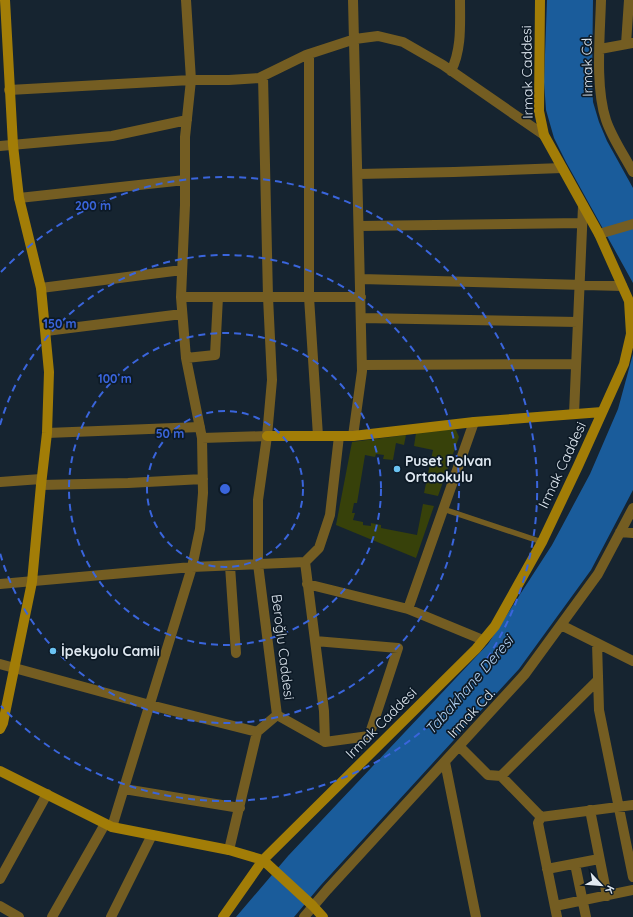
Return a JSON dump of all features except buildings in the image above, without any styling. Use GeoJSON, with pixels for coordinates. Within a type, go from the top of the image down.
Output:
{"type":"FeatureCollection","features":[{"type":"Feature","properties":{"kind":"street"},"geometry":{"type":"LineString","coordinates":[[0,729],[3,722],[32,582],[47,433],[49,372],[41,288],[19,198],[9,90],[5,0]]}},
{"type":"Feature","properties":{"kind":"street"},"geometry":{"type":"LineString","coordinates":[[52,917],[109,825],[124,789],[192,567],[200,529],[203,493],[201,432],[186,358],[181,297],[185,137],[191,80],[186,0]]}},
{"type":"Feature","properties":{"kind":"street"},"geometry":{"type":"LineString","coordinates":[[353,436],[362,365],[354,0]]}},
{"type":"Feature","properties":{"kind":"street"},"geometry":{"type":"LineString","coordinates":[[451,71],[456,60],[460,37],[460,0]]}},
{"type":"Feature","properties":{"kind":"street","name":"Irmak Caddesi"},"geometry":{"type":"LineString","coordinates":[[266,863],[471,654],[495,626],[542,542],[624,364],[631,334],[629,301],[599,234],[544,135],[539,111],[540,0]]}},
{"type":"Feature","properties":{"kind":"street","name":"Irmak Cd."},"geometry":{"type":"LineString","coordinates":[[601,0],[601,94],[606,120],[633,172]]}},
{"type":"Feature","properties":{"kind":"street"},"geometry":{"type":"LineString","coordinates":[[600,50],[630,44],[629,0]]}},
{"type":"Feature","properties":{"kind":"street"},"geometry":{"type":"LineString","coordinates":[[9,90],[191,80],[259,78],[309,54],[355,39],[378,36],[403,42],[451,71],[544,135]]}},
{"type":"Feature","properties":{"kind":"street"},"geometry":{"type":"LineString","coordinates":[[309,54],[308,297],[318,436]]}},
{"type":"Feature","properties":{"kind":"street","name":"Beroğlu Caddesi"},"geometry":{"type":"LineString","coordinates":[[257,732],[277,716],[258,564],[258,500],[267,436],[272,380],[268,297],[263,76]]}},
{"type":"Feature","properties":{"kind":"street"},"geometry":{"type":"LineString","coordinates":[[0,146],[112,136],[187,120]]}},
{"type":"Feature","properties":{"kind":"street"},"geometry":{"type":"LineString","coordinates":[[358,174],[562,168]]}},
{"type":"Feature","properties":{"kind":"street"},"geometry":{"type":"LineString","coordinates":[[19,198],[185,180]]}},
{"type":"Feature","properties":{"kind":"street"},"geometry":{"type":"LineString","coordinates":[[574,414],[583,206]]}},
{"type":"Feature","properties":{"kind":"street"},"geometry":{"type":"LineString","coordinates":[[359,226],[582,223]]}},
{"type":"Feature","properties":{"kind":"street"},"geometry":{"type":"LineString","coordinates":[[599,234],[633,224]]}},
{"type":"Feature","properties":{"kind":"street"},"geometry":{"type":"LineString","coordinates":[[41,288],[182,270]]}},
{"type":"Feature","properties":{"kind":"street"},"geometry":{"type":"LineString","coordinates":[[361,279],[622,286]]}},
{"type":"Feature","properties":{"kind":"street"},"geometry":{"type":"LineString","coordinates":[[181,297],[361,297]]}},
{"type":"Feature","properties":{"kind":"street"},"geometry":{"type":"LineString","coordinates":[[186,358],[215,355],[218,297]]}},
{"type":"Feature","properties":{"kind":"street"},"geometry":{"type":"LineString","coordinates":[[46,331],[182,314]]}},
{"type":"Feature","properties":{"kind":"street"},"geometry":{"type":"LineString","coordinates":[[362,318],[578,322]]}},
{"type":"Feature","properties":{"kind":"street"},"geometry":{"type":"LineString","coordinates":[[362,365],[576,364]]}},
{"type":"Feature","properties":{"kind":"street"},"geometry":{"type":"LineString","coordinates":[[47,433],[201,432],[267,436],[353,436],[474,422],[602,412]]}},
{"type":"Feature","properties":{"kind":"street"},"geometry":{"type":"LineString","coordinates":[[408,609],[474,422]]}},
{"type":"Feature","properties":{"kind":"street"},"geometry":{"type":"LineString","coordinates":[[0,584],[192,567],[305,562],[319,548],[330,515],[339,436]]}},
{"type":"Feature","properties":{"kind":"street"},"geometry":{"type":"LineString","coordinates":[[0,482],[128,483],[203,479]]}},
{"type":"Feature","properties":{"kind":"street","name":"Irmak Cd."},"geometry":{"type":"LineString","coordinates":[[304,917],[311,904],[445,762],[525,674],[598,574],[633,508]]}},
{"type":"Feature","properties":{"kind":"street"},"geometry":{"type":"LineString","coordinates":[[620,532],[633,533]]}},
{"type":"Feature","properties":{"kind":"street"},"geometry":{"type":"LineString","coordinates":[[305,562],[324,711],[325,742]]}},
{"type":"Feature","properties":{"kind":"street"},"geometry":{"type":"LineString","coordinates":[[230,566],[236,653]]}},
{"type":"Feature","properties":{"kind":"street"},"geometry":{"type":"LineString","coordinates":[[307,584],[408,609],[483,640]]}},
{"type":"Feature","properties":{"kind":"street"},"geometry":{"type":"LineString","coordinates":[[561,625],[633,661]]}},
{"type":"Feature","properties":{"kind":"street"},"geometry":{"type":"LineString","coordinates":[[277,716],[325,742],[369,736],[398,648],[315,641]]}},
{"type":"Feature","properties":{"kind":"street"},"geometry":{"type":"LineString","coordinates":[[596,643],[599,710],[633,877]]}},
{"type":"Feature","properties":{"kind":"street"},"geometry":{"type":"LineString","coordinates":[[0,664],[150,705],[257,732],[229,850]]}},
{"type":"Feature","properties":{"kind":"street"},"geometry":{"type":"LineString","coordinates":[[501,776],[598,680]]}},
{"type":"Feature","properties":{"kind":"street"},"geometry":{"type":"LineString","coordinates":[[459,746],[488,775],[501,776],[541,817]]}},
{"type":"Feature","properties":{"kind":"street"},"geometry":{"type":"LineString","coordinates":[[445,762],[476,917]]}},
{"type":"Feature","properties":{"kind":"street"},"geometry":{"type":"LineString","coordinates":[[0,771],[109,825],[229,850],[266,863],[311,904],[322,917]]}},
{"type":"Feature","properties":{"kind":"street"},"geometry":{"type":"LineString","coordinates":[[124,789],[240,808]]}},
{"type":"Feature","properties":{"kind":"street"},"geometry":{"type":"LineString","coordinates":[[0,879],[47,794]]}},
{"type":"Feature","properties":{"kind":"street"},"geometry":{"type":"LineString","coordinates":[[541,817],[633,805]]}},
{"type":"Feature","properties":{"kind":"street"},"geometry":{"type":"LineString","coordinates":[[590,810],[607,896]]}},
{"type":"Feature","properties":{"kind":"street"},"geometry":{"type":"LineString","coordinates":[[541,817],[538,823],[557,917]]}},
{"type":"Feature","properties":{"kind":"street"},"geometry":{"type":"LineString","coordinates":[[111,917],[152,835]]}},
{"type":"Feature","properties":{"kind":"street"},"geometry":{"type":"LineString","coordinates":[[547,869],[599,859]]}},
{"type":"Feature","properties":{"kind":"street"},"geometry":{"type":"LineString","coordinates":[[223,917],[266,863]]}},
{"type":"Feature","properties":{"kind":"street"},"geometry":{"type":"LineString","coordinates":[[575,864],[586,917]]}},
{"type":"Feature","properties":{"kind":"street"},"geometry":{"type":"LineString","coordinates":[[555,906],[633,890]]}},
{"type":"Feature","properties":{"kind":"street"},"geometry":{"type":"LineString","coordinates":[[0,906],[19,917]]}},
{"type":"Feature","properties":{"kind":"lane"},"geometry":{"type":"LineString","coordinates":[[443,509],[542,542]]}},
{"type":"Feature","properties":{"kind":"green space"},"geometry":{"type":"Polygon","coordinates":[[[448,429],[456,430],[459,437],[438,496],[424,493],[433,450],[414,446],[416,433],[448,429]]]}},
{"type":"Feature","properties":{"kind":"green space"},"geometry":{"type":"Polygon","coordinates":[[[406,435],[404,445],[396,443],[393,460],[383,459],[384,455],[376,454],[375,457],[365,455],[357,503],[354,503],[352,513],[355,513],[353,520],[363,522],[363,525],[371,526],[371,523],[381,525],[381,528],[417,535],[423,504],[434,506],[416,558],[336,525],[352,442],[406,435]]]}},
{"type":"Feature","properties":{"kind":"water"},"geometry":{"type":"Polygon","coordinates":[[[547,0],[593,0],[593,102],[607,141],[633,188],[633,283],[554,138],[546,110],[544,82],[547,0]]]}},
{"type":"Feature","properties":{"kind":"water","name":"Tabakhane Deresi"},"geometry":{"type":"Polygon","coordinates":[[[633,354],[633,490],[591,570],[519,669],[321,885],[294,917],[236,917],[288,856],[488,644],[552,545],[590,474],[618,409],[633,354]]]}},
{"type":"Feature","properties":{"kind":"place","name":"Puset Polvan Ortaokulu"},"geometry":{"type":"Point","coordinates":[397,469]}},
{"type":"Feature","properties":{"kind":"place","name":"İpekyolu Camii"},"geometry":{"type":"Point","coordinates":[53,651]}}]}
